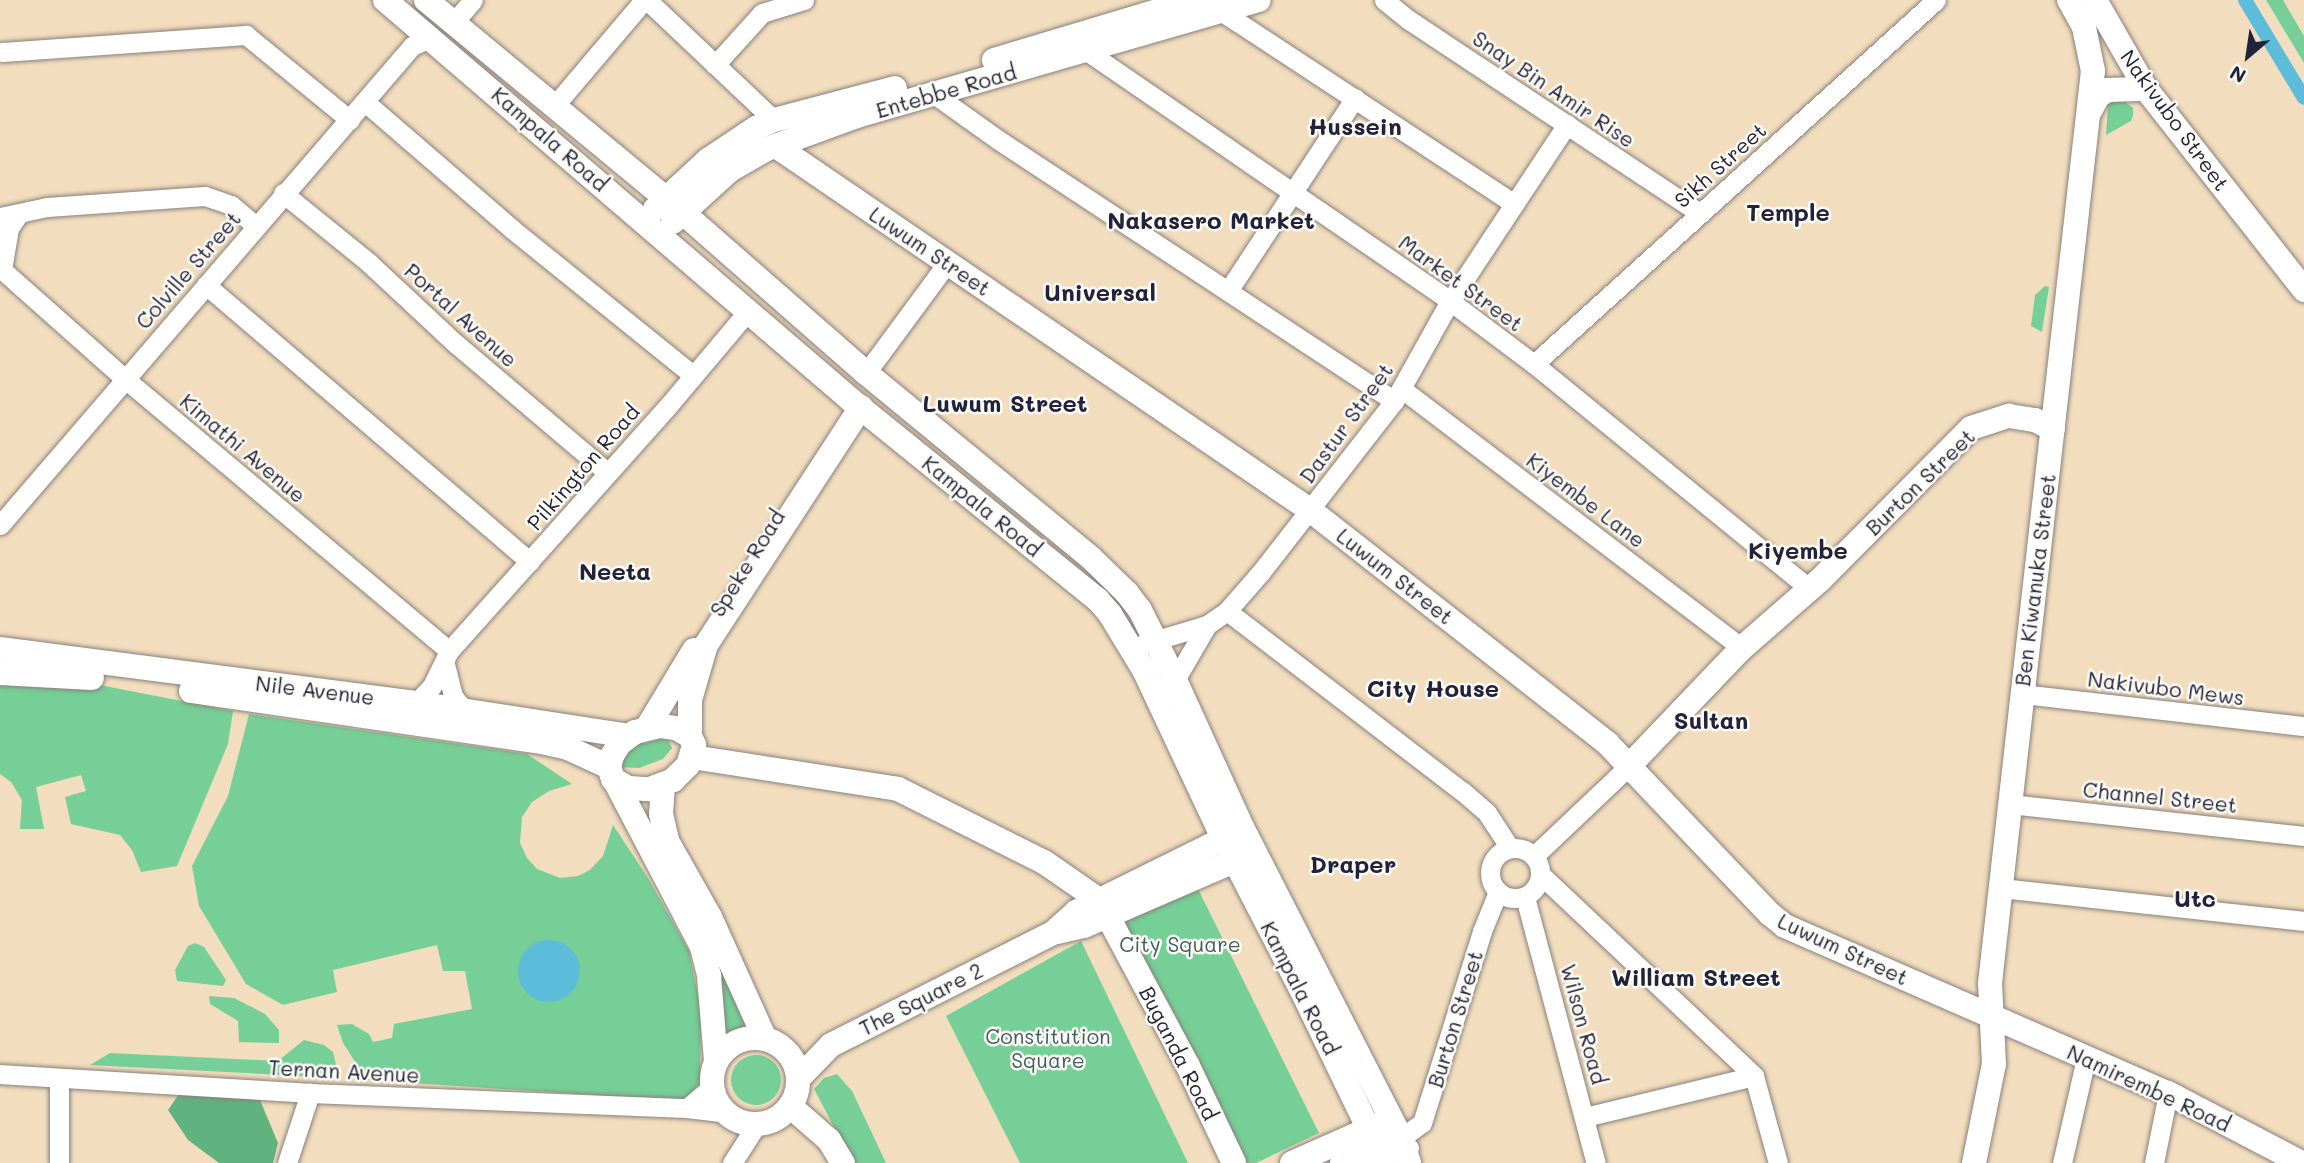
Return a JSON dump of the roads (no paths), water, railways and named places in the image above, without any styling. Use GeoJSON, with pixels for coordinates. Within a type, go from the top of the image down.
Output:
{"type":"FeatureCollection","features":[{"type":"Feature","properties":{"kind":"main road","name":"Kampala Road"},"geometry":{"type":"LineString","coordinates":[[385,0],[420,36],[652,227],[856,404],[1098,600],[1119,626],[1144,644],[1175,680],[1233,834]]}},
{"type":"Feature","properties":{"kind":"main road","name":"Entebbe Road"},"geometry":{"type":"LineString","coordinates":[[674,205],[746,159],[776,146],[857,116],[934,94],[1077,44],[1148,7],[1194,0]]}},
{"type":"Feature","properties":{"kind":"main road","name":"Entebbe Road"},"geometry":{"type":"LineString","coordinates":[[652,227],[723,148],[774,120],[1077,44],[1211,5],[1259,0]]}},
{"type":"Feature","properties":{"kind":"main road","name":"Ben Kiwanuka Street"},"geometry":{"type":"LineString","coordinates":[[1974,1163],[1994,1064],[1990,983],[2093,71],[2084,27],[2069,0]]}},
{"type":"Feature","properties":{"kind":"main road","name":"Kampala Road"},"geometry":{"type":"LineString","coordinates":[[430,1],[453,23],[674,205],[866,373],[1113,578],[1140,610],[1155,695],[1245,857],[1386,1139],[1409,1163]]}},
{"type":"Feature","properties":{"kind":"main road","name":"Nakivubo Street"},"geometry":{"type":"LineString","coordinates":[[2095,2],[2146,89],[2304,290]]}},
{"type":"Feature","properties":{"kind":"main road"},"geometry":{"type":"LineString","coordinates":[[2088,114],[2098,96],[2108,90],[2146,89]]}},
{"type":"Feature","properties":{"kind":"main road","name":"Luwum Street"},"geometry":{"type":"LineString","coordinates":[[776,146],[1310,510],[1608,744],[1770,914],[1785,926],[1993,1018]]}},
{"type":"Feature","properties":{"kind":"main road","name":"Speke Road"},"geometry":{"type":"LineString","coordinates":[[638,732],[729,589],[856,404]]}},
{"type":"Feature","properties":{"kind":"main road","name":"Speke Road"},"geometry":{"type":"LineString","coordinates":[[691,747],[690,700],[706,645],[856,404]]}},
{"type":"Feature","properties":{"kind":"main road","name":"Burton Street"},"geometry":{"type":"LineString","coordinates":[[1630,765],[1742,648],[1810,589],[1971,428],[2009,416],[2035,420],[2053,429]]}},
{"type":"Feature","properties":{"kind":"main road","name":"Nile Avenue"},"geometry":{"type":"LineString","coordinates":[[0,649],[638,732]]}},
{"type":"Feature","properties":{"kind":"main road","name":"Nile Avenue"},"geometry":{"type":"LineString","coordinates":[[0,673],[106,679],[542,742],[568,748],[612,775]]}},
{"type":"Feature","properties":{"kind":"main road"},"geometry":{"type":"LineString","coordinates":[[612,775],[639,789],[663,786],[680,774],[691,747],[676,728],[638,732],[615,749],[612,775],[702,947],[709,976],[716,1062],[712,1087],[717,1101],[740,1119],[773,1120],[790,1106],[798,1079],[792,1059],[771,1041],[710,917],[667,841],[662,825],[663,786]]}},
{"type":"Feature","properties":{"kind":"main road","name":"Buganda Road"},"geometry":{"type":"LineString","coordinates":[[691,747],[898,789],[1044,862],[1071,880],[1103,908],[1188,1066],[1234,1163]]}},
{"type":"Feature","properties":{"kind":"main road","name":"The Square 2"},"geometry":{"type":"LineString","coordinates":[[1103,908],[1233,834]]}},
{"type":"Feature","properties":{"kind":"main road","name":"The Square 2"},"geometry":{"type":"LineString","coordinates":[[798,1079],[831,1045],[1053,933],[1076,912],[1103,908],[1245,857]]}},
{"type":"Feature","properties":{"kind":"main road","name":"Namirembe Road"},"geometry":{"type":"LineString","coordinates":[[1993,1018],[2168,1093],[2302,1163]]}},
{"type":"Feature","properties":{"kind":"main road"},"geometry":{"type":"LineString","coordinates":[[716,1062],[722,1052],[742,1040],[831,1045]]}},
{"type":"Feature","properties":{"kind":"main road"},"geometry":{"type":"LineString","coordinates":[[790,1106],[829,1140],[843,1163]]}},
{"type":"Feature","properties":{"kind":"main road"},"geometry":{"type":"LineString","coordinates":[[1293,1163],[1386,1139]]}},
{"type":"Feature","properties":{"kind":"main road"},"geometry":{"type":"LineString","coordinates":[[1342,1163],[1386,1139]]}},
{"type":"Feature","properties":{"kind":"main road"},"geometry":{"type":"LineString","coordinates":[[2302,1163],[2304,1153]]}},
{"type":"Feature","properties":{"kind":"street"},"geometry":{"type":"LineString","coordinates":[[453,23],[473,0]]}},
{"type":"Feature","properties":{"kind":"street"},"geometry":{"type":"LineString","coordinates":[[555,105],[645,0],[774,120]]}},
{"type":"Feature","properties":{"kind":"street"},"geometry":{"type":"LineString","coordinates":[[715,65],[762,13],[804,0]]}},
{"type":"Feature","properties":{"kind":"street","name":"Snay Bin Amir Rise"},"geometry":{"type":"LineString","coordinates":[[1384,0],[1409,20],[1700,214]]}},
{"type":"Feature","properties":{"kind":"street","name":"Sikh Street"},"geometry":{"type":"LineString","coordinates":[[1534,364],[1936,0]]}},
{"type":"Feature","properties":{"kind":"street"},"geometry":{"type":"LineString","coordinates":[[1211,5],[1514,204]]}},
{"type":"Feature","properties":{"kind":"street"},"geometry":{"type":"LineString","coordinates":[[1,52],[246,35],[350,120]]}},
{"type":"Feature","properties":{"kind":"street","name":"Colville Street"},"geometry":{"type":"LineString","coordinates":[[0,525],[420,36]]}},
{"type":"Feature","properties":{"kind":"street","name":"Market Street"},"geometry":{"type":"LineString","coordinates":[[1077,44],[1450,301],[1534,364],[1810,589]]}},
{"type":"Feature","properties":{"kind":"street","name":"Kiyembe Lane"},"geometry":{"type":"LineString","coordinates":[[934,94],[997,139],[1228,291],[1399,395],[1742,648]]}},
{"type":"Feature","properties":{"kind":"street"},"geometry":{"type":"LineString","coordinates":[[1228,291],[1355,98]]}},
{"type":"Feature","properties":{"kind":"street"},"geometry":{"type":"LineString","coordinates":[[365,102],[512,229],[693,375]]}},
{"type":"Feature","properties":{"kind":"street","name":"Dastur Street"},"geometry":{"type":"LineString","coordinates":[[1144,644],[1207,625],[1227,611],[1310,510],[1399,395],[1450,301],[1567,124]]}},
{"type":"Feature","properties":{"kind":"street","name":"Portal Avenue"},"geometry":{"type":"LineString","coordinates":[[284,193],[369,263],[456,344],[607,472]]}},
{"type":"Feature","properties":{"kind":"street"},"geometry":{"type":"LineString","coordinates":[[1,269],[9,216],[47,207],[205,195],[231,205],[256,226]]}},
{"type":"Feature","properties":{"kind":"street"},"geometry":{"type":"LineString","coordinates":[[866,373],[947,263]]}},
{"type":"Feature","properties":{"kind":"street","name":"Kimathi Avenue"},"geometry":{"type":"LineString","coordinates":[[1,269],[447,657]]}},
{"type":"Feature","properties":{"kind":"street"},"geometry":{"type":"LineString","coordinates":[[206,285],[530,562]]}},
{"type":"Feature","properties":{"kind":"street","name":"Pilkington Road"},"geometry":{"type":"LineString","coordinates":[[447,657],[748,311]]}},
{"type":"Feature","properties":{"kind":"street"},"geometry":{"type":"LineString","coordinates":[[1227,611],[1462,792],[1487,813],[1510,848]]}},
{"type":"Feature","properties":{"kind":"street","name":"Dastur Street"},"geometry":{"type":"LineString","coordinates":[[1155,695],[1175,680],[1207,625]]}},
{"type":"Feature","properties":{"kind":"street"},"geometry":{"type":"LineString","coordinates":[[416,703],[432,686],[447,657]]}},
{"type":"Feature","properties":{"kind":"street"},"geometry":{"type":"LineString","coordinates":[[447,657],[453,696],[464,710]]}},
{"type":"Feature","properties":{"kind":"street","name":"Nakivubo Mews"},"geometry":{"type":"LineString","coordinates":[[2022,694],[2304,726]]}},
{"type":"Feature","properties":{"kind":"street","name":"Burton Street"},"geometry":{"type":"LineString","coordinates":[[1534,856],[1630,765]]}},
{"type":"Feature","properties":{"kind":"street","name":"Channel Street"},"geometry":{"type":"LineString","coordinates":[[2010,804],[2304,836]]}},
{"type":"Feature","properties":{"kind":"street"},"geometry":{"type":"LineString","coordinates":[[1541,875],[1536,888],[1525,897],[1511,898],[1498,892],[1490,878],[1492,862],[1510,848],[1523,848],[1534,856],[1541,875],[1754,1076],[1778,1163]]}},
{"type":"Feature","properties":{"kind":"street"},"geometry":{"type":"LineString","coordinates":[[2001,888],[2304,921]]}},
{"type":"Feature","properties":{"kind":"street","name":"Burton Street"},"geometry":{"type":"LineString","coordinates":[[1386,1139],[1422,1123],[1482,931],[1498,892]]}},
{"type":"Feature","properties":{"kind":"street","name":"Wilson Road"},"geometry":{"type":"LineString","coordinates":[[1525,897],[1596,1163]]}},
{"type":"Feature","properties":{"kind":"street"},"geometry":{"type":"LineString","coordinates":[[2062,1163],[2087,1058]]}},
{"type":"Feature","properties":{"kind":"street","name":"Ternan Avenue"},"geometry":{"type":"LineString","coordinates":[[0,1074],[310,1093],[687,1108],[740,1119]]}},
{"type":"Feature","properties":{"kind":"street"},"geometry":{"type":"LineString","coordinates":[[1585,1117],[1754,1076]]}},
{"type":"Feature","properties":{"kind":"street"},"geometry":{"type":"LineString","coordinates":[[59,1078],[59,1163]]}},
{"type":"Feature","properties":{"kind":"street"},"geometry":{"type":"LineString","coordinates":[[687,1108],[712,1087]]}},
{"type":"Feature","properties":{"kind":"street"},"geometry":{"type":"LineString","coordinates":[[287,1163],[310,1093]]}},
{"type":"Feature","properties":{"kind":"street"},"geometry":{"type":"LineString","coordinates":[[2154,1163],[2168,1093]]}},
{"type":"Feature","properties":{"kind":"street"},"geometry":{"type":"LineString","coordinates":[[735,1157],[740,1119]]}},
{"type":"Feature","properties":{"kind":"street"},"geometry":{"type":"LineString","coordinates":[[1386,1139],[1419,1163]]}},
{"type":"Feature","properties":{"kind":"water"},"geometry":{"type":"Polygon","coordinates":[[[543,940],[555,940],[571,949],[578,959],[578,983],[571,993],[555,1002],[543,1002],[532,997],[523,988],[518,977],[518,965],[523,954],[532,945],[543,940]]]}},
{"type":"Feature","properties":{"kind":"waterway"},"geometry":{"type":"LineString","coordinates":[[2245,0],[2304,98]]}},
{"type":"Feature","properties":{"kind":"district","name":"Hussein"},"geometry":{"type":"Point","coordinates":[1355,126]}},
{"type":"Feature","properties":{"kind":"district","name":"Temple"},"geometry":{"type":"Point","coordinates":[1788,212]}},
{"type":"Feature","properties":{"kind":"district","name":"Nakasero Market"},"geometry":{"type":"Point","coordinates":[1211,220]}},
{"type":"Feature","properties":{"kind":"district","name":"Universal"},"geometry":{"type":"Point","coordinates":[1100,292]}},
{"type":"Feature","properties":{"kind":"district","name":"Luwum Street"},"geometry":{"type":"Point","coordinates":[1005,403]}},
{"type":"Feature","properties":{"kind":"district","name":"Kiyembe"},"geometry":{"type":"Point","coordinates":[1798,550]}},
{"type":"Feature","properties":{"kind":"district","name":"Neeta"},"geometry":{"type":"Point","coordinates":[615,571]}},
{"type":"Feature","properties":{"kind":"district","name":"City House"},"geometry":{"type":"Point","coordinates":[1433,688]}},
{"type":"Feature","properties":{"kind":"district","name":"Sultan"},"geometry":{"type":"Point","coordinates":[1711,720]}},
{"type":"Feature","properties":{"kind":"district","name":"Draper"},"geometry":{"type":"Point","coordinates":[1353,864]}},
{"type":"Feature","properties":{"kind":"district","name":"Utc"},"geometry":{"type":"Point","coordinates":[2195,898]}},
{"type":"Feature","properties":{"kind":"district","name":"William Street"},"geometry":{"type":"Point","coordinates":[1696,977]}},
{"type":"Feature","properties":{"kind":"park label","name":"City Square"},"geometry":{"type":"Point","coordinates":[1180,944]}},
{"type":"Feature","properties":{"kind":"park label","name":"Constitution Square"},"geometry":{"type":"Point","coordinates":[1048,1048]}}]}
